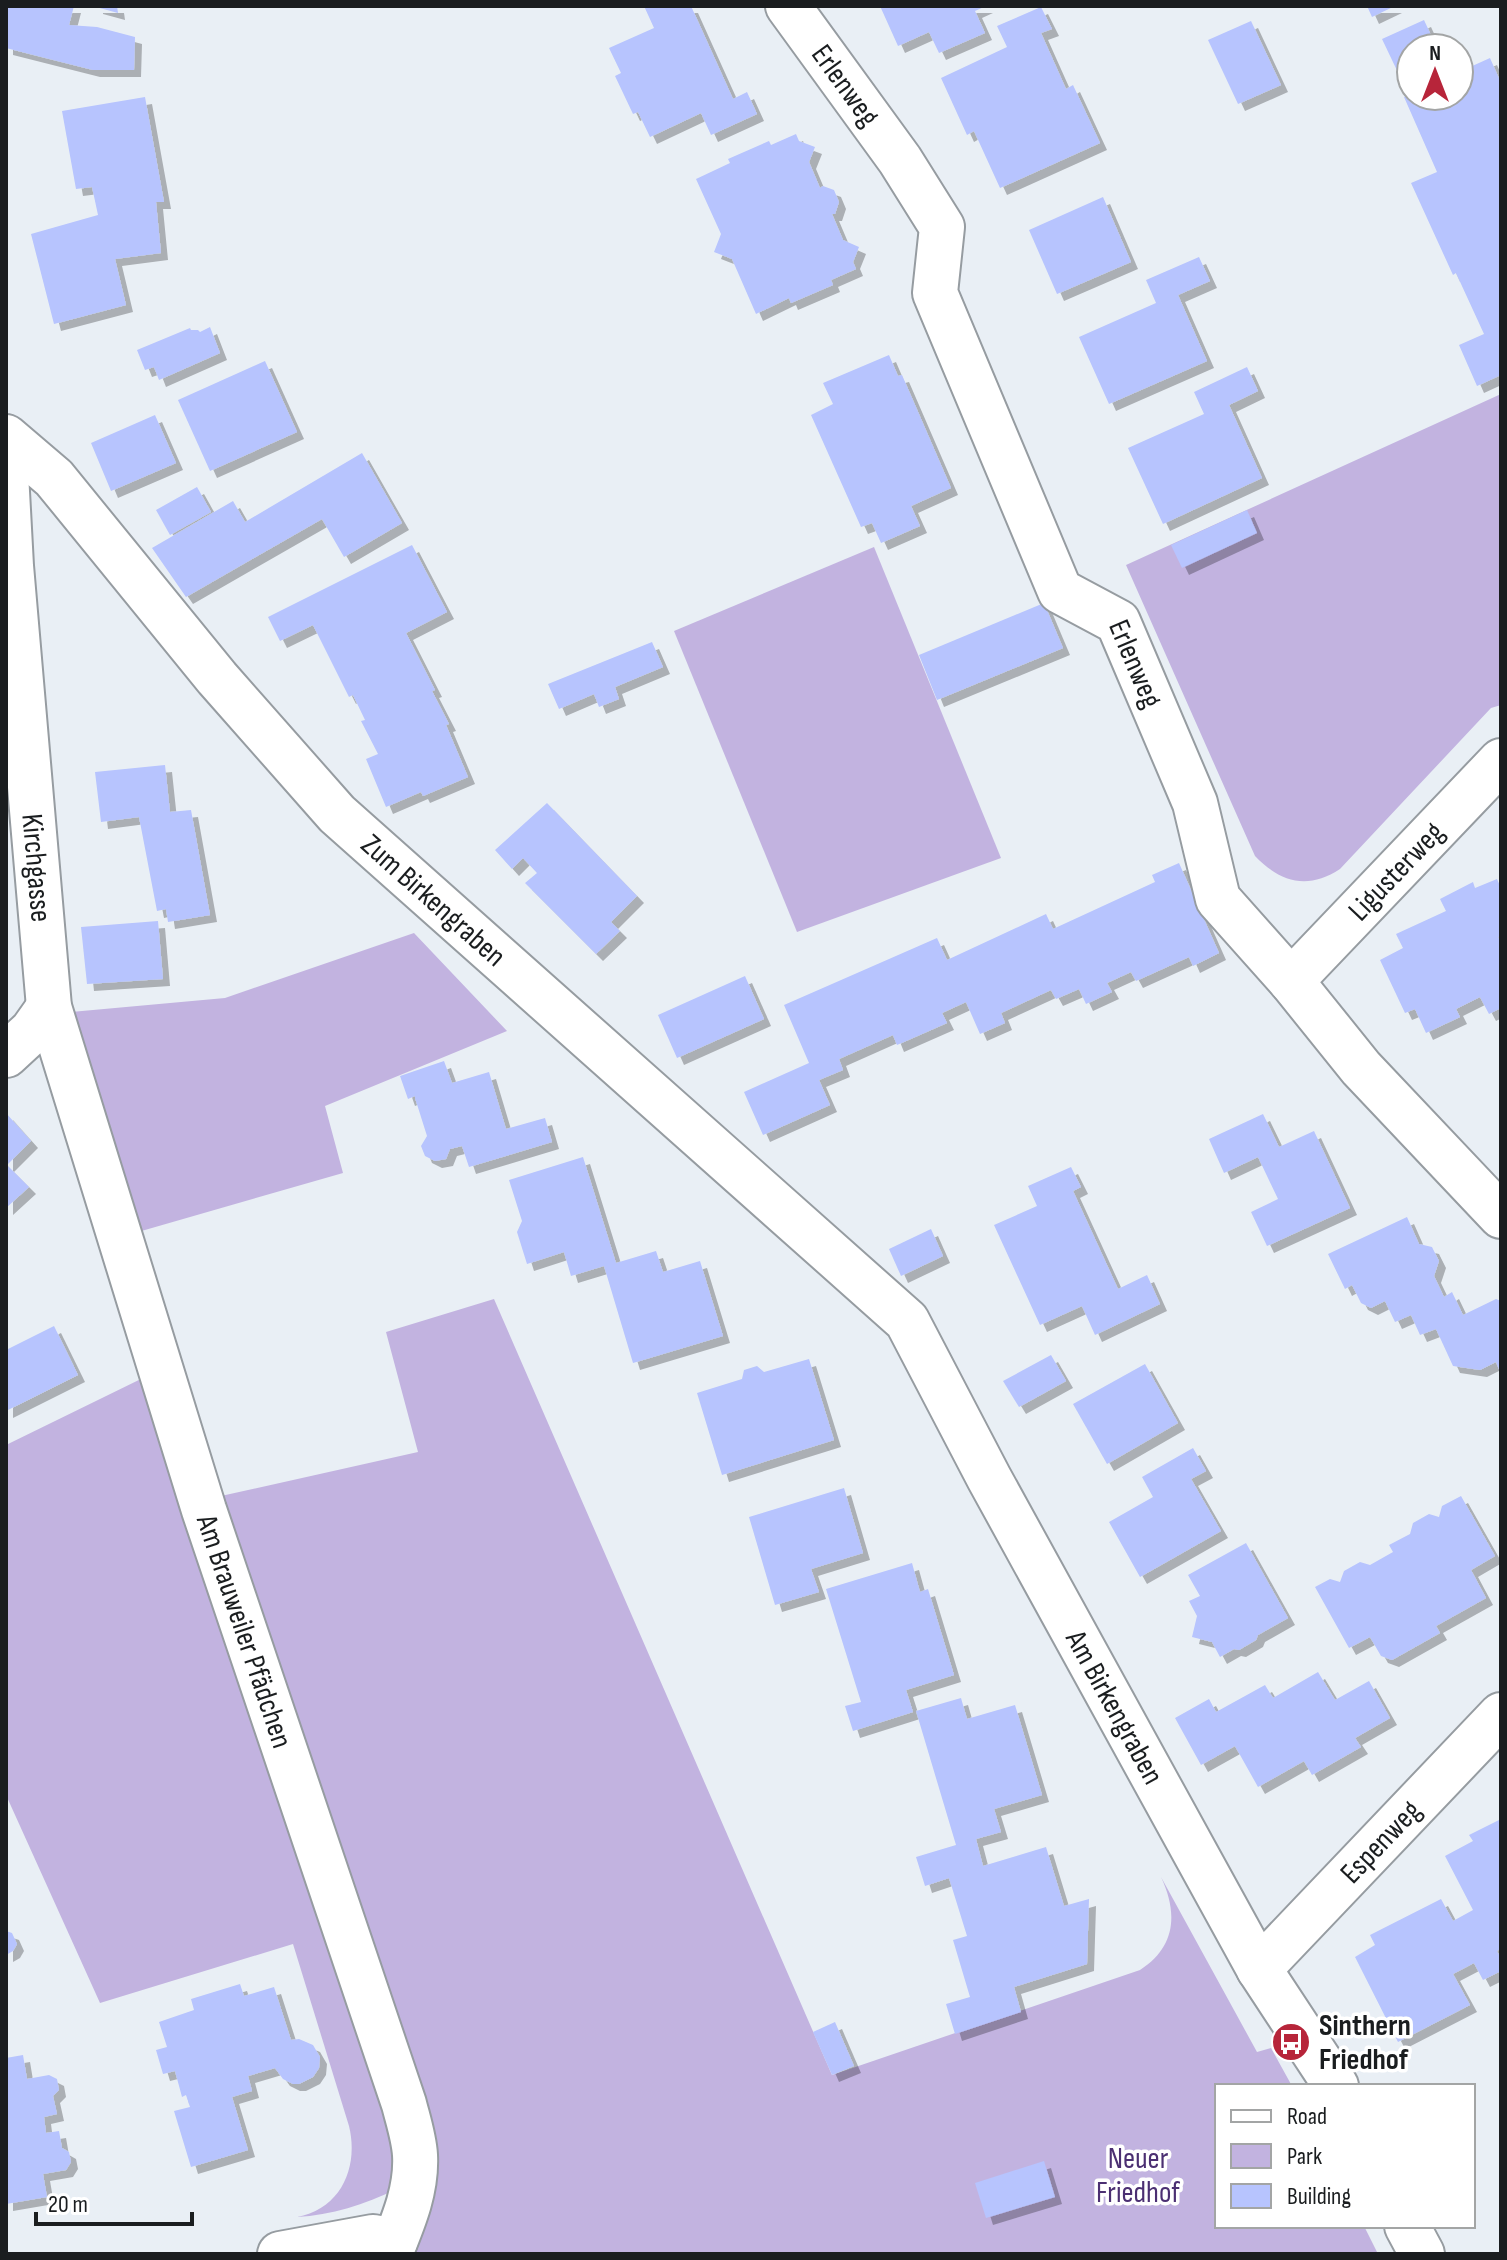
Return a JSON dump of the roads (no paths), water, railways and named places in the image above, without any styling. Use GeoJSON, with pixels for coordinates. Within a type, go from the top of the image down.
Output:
{"type":"FeatureCollection","features":[{"type":"Feature","properties":{"kind":"street","name":"Erlenweg"},"geometry":{"type":"LineString","coordinates":[[788,6],[900,160],[942,227],[935,293],[1060,591],[1118,622],[1195,803],[1218,899],[1291,981],[1361,1068],[1501,1216]]}},
{"type":"Feature","properties":{"kind":"street","name":"Zum Birkengraben"},"geometry":{"type":"LineString","coordinates":[[6,437],[54,478],[217,678],[337,814],[907,1321]]}},
{"type":"Feature","properties":{"kind":"street","name":"Kirchgasse"},"geometry":{"type":"LineString","coordinates":[[6,473],[11,566],[49,1007]]}},
{"type":"Feature","properties":{"kind":"street","name":"Ligusterweg"},"geometry":{"type":"LineString","coordinates":[[1291,981],[1501,761]]}},
{"type":"Feature","properties":{"kind":"street"},"geometry":{"type":"LineString","coordinates":[[6,1055],[32,1031],[49,1007]]}},
{"type":"Feature","properties":{"kind":"street","name":"Am Brauweiler Pfädchen"},"geometry":{"type":"LineString","coordinates":[[49,1007],[204,1510],[404,2104],[415,2152],[415,2179],[393,2247]]}},
{"type":"Feature","properties":{"kind":"street","name":"Am Birkengraben"},"geometry":{"type":"LineString","coordinates":[[907,1321],[989,1478],[1259,1969],[1335,2084]]}},
{"type":"Feature","properties":{"kind":"street","name":"Espenweg"},"geometry":{"type":"LineString","coordinates":[[1259,1969],[1501,1715]]}},
{"type":"Feature","properties":{"kind":"street"},"geometry":{"type":"LineString","coordinates":[[1408,2228],[1422,2254]]}},
{"type":"Feature","properties":{"kind":"street"},"geometry":{"type":"LineString","coordinates":[[280,2254],[373,2237],[393,2247]]}},
{"type":"Feature","properties":{"kind":"place","name":"Sinthern Friedhof"},"geometry":{"type":"Point","coordinates":[1291,2042]}},
{"type":"Feature","properties":{"kind":"park label","name":"Neuer Friedhof"},"geometry":{"type":"Point","coordinates":[1138,2175]}}]}
